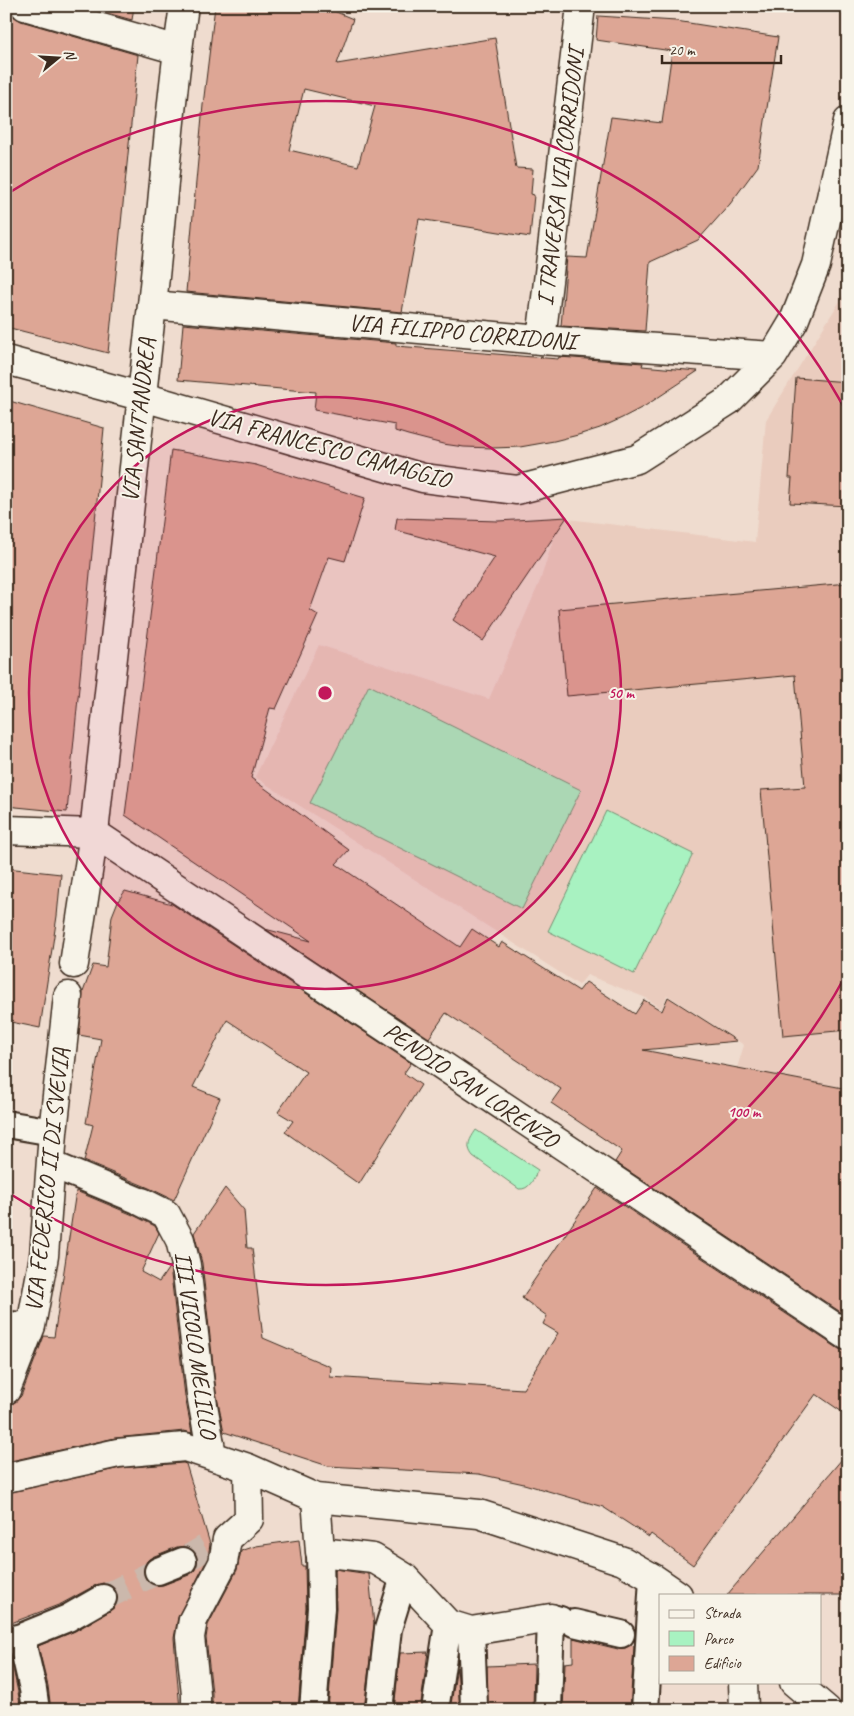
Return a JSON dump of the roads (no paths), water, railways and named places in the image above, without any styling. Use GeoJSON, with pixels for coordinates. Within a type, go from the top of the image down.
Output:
{"type":"FeatureCollection","features":[{"type":"Feature","properties":{"kind":"street"},"geometry":{"type":"LineString","coordinates":[[25,6],[178,50]]}},
{"type":"Feature","properties":{"kind":"street","name":"VIA SANT'ANDREA"},"geometry":{"type":"LineString","coordinates":[[94,833],[140,396],[152,305],[184,6]]}},
{"type":"Feature","properties":{"kind":"street","name":"I TRAVERSA VIA CORRIDONI"},"geometry":{"type":"LineString","coordinates":[[541,340],[580,14]]}},
{"type":"Feature","properties":{"kind":"street","name":"VIA FRANCESCO CAMAGGIO"},"geometry":{"type":"LineString","coordinates":[[6,360],[140,396],[423,478],[518,490],[637,459],[728,401],[772,356],[794,321],[816,266],[848,121]]}},
{"type":"Feature","properties":{"kind":"street","name":"VIA FILIPPO CORRIDONI"},"geometry":{"type":"LineString","coordinates":[[152,305],[541,340],[772,356]]}},
{"type":"Feature","properties":{"kind":"street"},"geometry":{"type":"LineString","coordinates":[[6,830],[94,833],[74,964]]}},
{"type":"Feature","properties":{"kind":"street","name":"PENDIO SAN LORENZO"},"geometry":{"type":"LineString","coordinates":[[94,833],[848,1336]]}},
{"type":"Feature","properties":{"kind":"street","name":"VIA FEDERICO II DI SVEVIA"},"geometry":{"type":"LineString","coordinates":[[6,1390],[18,1325],[44,1256],[68,996]]}},
{"type":"Feature","properties":{"kind":"street"},"geometry":{"type":"LineString","coordinates":[[6,1124],[54,1132]]}},
{"type":"Feature","properties":{"kind":"street","name":"III VICOLO MELILLO"},"geometry":{"type":"LineString","coordinates":[[51,1164],[166,1214],[180,1240],[186,1265],[201,1394],[212,1455]]}},
{"type":"Feature","properties":{"kind":"street"},"geometry":{"type":"LineString","coordinates":[[6,1478],[118,1453],[185,1447],[248,1468],[316,1498],[479,1514],[623,1561],[677,1594]]}},
{"type":"Feature","properties":{"kind":"street"},"geometry":{"type":"LineString","coordinates":[[196,1710],[190,1636],[193,1620],[222,1563],[219,1542],[249,1519],[248,1468]]}},
{"type":"Feature","properties":{"kind":"street"},"geometry":{"type":"LineString","coordinates":[[313,1710],[321,1608],[320,1552],[316,1498]]}},
{"type":"Feature","properties":{"kind":"street"},"geometry":{"type":"LineString","coordinates":[[320,1552],[373,1558],[404,1576],[460,1628],[474,1706]]}},
{"type":"Feature","properties":{"kind":"street"},"geometry":{"type":"LineString","coordinates":[[158,1571],[183,1561]]}},
{"type":"Feature","properties":{"kind":"street"},"geometry":{"type":"LineString","coordinates":[[379,1710],[388,1629],[404,1576]]}},
{"type":"Feature","properties":{"kind":"street"},"geometry":{"type":"LineString","coordinates":[[645,1710],[636,1637],[653,1578]]}},
{"type":"Feature","properties":{"kind":"street"},"geometry":{"type":"LineString","coordinates":[[36,1710],[33,1689],[13,1639],[68,1618],[103,1598]]}},
{"type":"Feature","properties":{"kind":"street"},"geometry":{"type":"LineString","coordinates":[[460,1628],[561,1620],[636,1637]]}},
{"type":"Feature","properties":{"kind":"street"},"geometry":{"type":"LineString","coordinates":[[548,1710],[561,1620]]}},
{"type":"Feature","properties":{"kind":"street"},"geometry":{"type":"LineString","coordinates":[[435,1710],[460,1628]]}},
{"type":"Feature","properties":{"kind":"street"},"geometry":{"type":"LineString","coordinates":[[743,1684],[744,1710]]}},
{"type":"Feature","properties":{"kind":"street"},"geometry":{"type":"LineString","coordinates":[[796,1684],[827,1710]]}},
{"type":"Feature","properties":{"kind":"tunnel"},"geometry":{"type":"LineString","coordinates":[[183,1561],[210,1545]]}},
{"type":"Feature","properties":{"kind":"tunnel"},"geometry":{"type":"LineString","coordinates":[[103,1598],[158,1571]]}}]}
